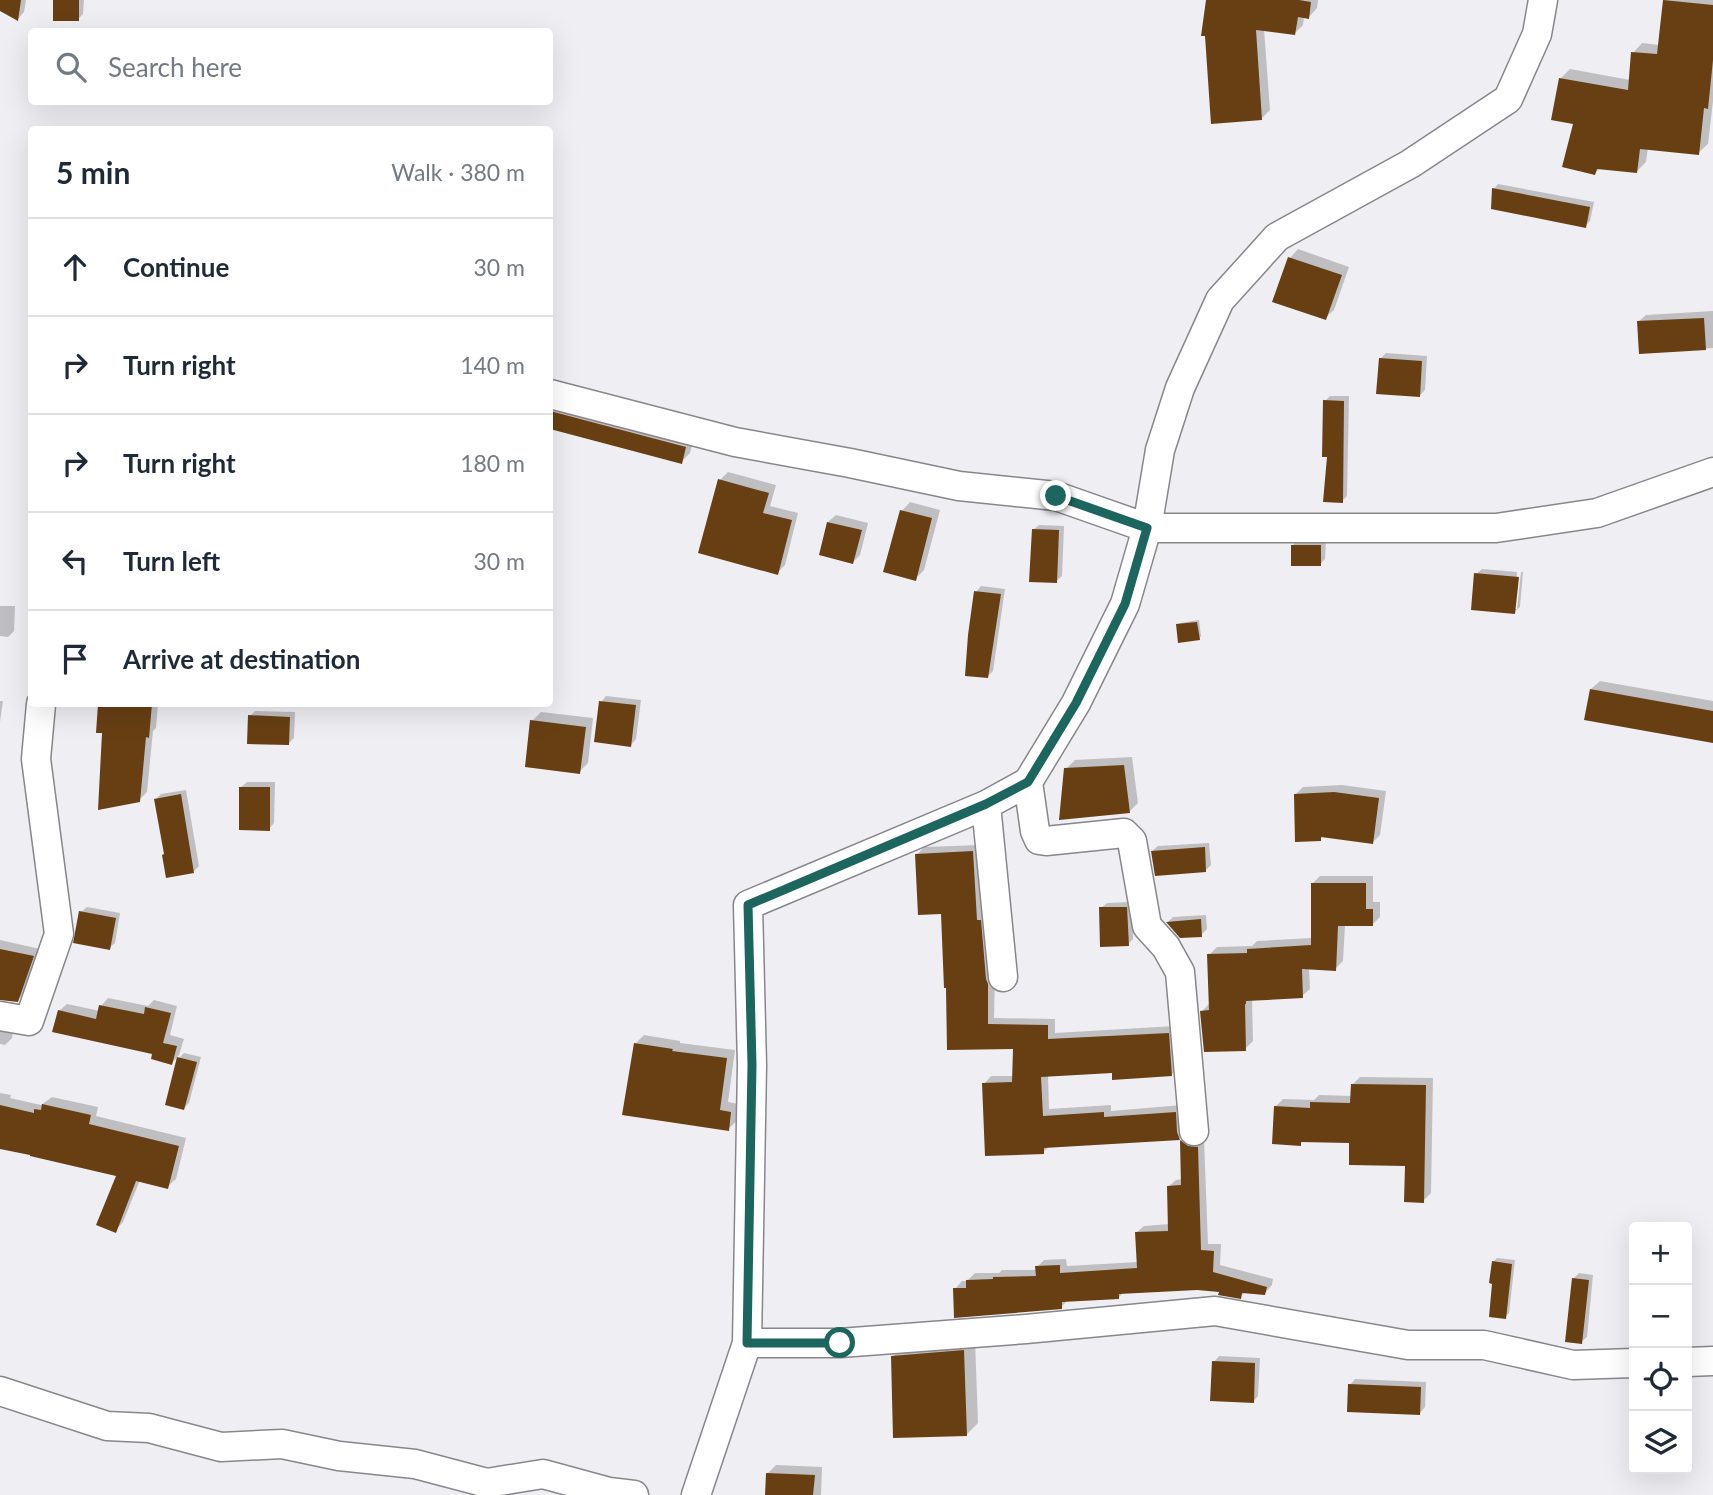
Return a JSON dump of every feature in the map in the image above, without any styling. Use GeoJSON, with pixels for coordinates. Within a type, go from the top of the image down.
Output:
{"type":"FeatureCollection","features":[{"type":"Feature","properties":{"kind":"street"},"geometry":{"type":"LineString","coordinates":[[696,1495],[747,1343],[752,1065],[748,905],[986,804],[1028,782],[1076,703],[1125,604],[1147,528],[1160,450],[1180,387],[1220,300],[1277,237],[1410,164],[1508,99],[1536,34],[1543,0]]}},
{"type":"Feature","properties":{"kind":"street"},"geometry":{"type":"LineString","coordinates":[[553,395],[736,442],[959,486],[1056,496],[1147,528],[1496,528],[1597,513],[1713,472]]}},
{"type":"Feature","properties":{"kind":"street"},"geometry":{"type":"LineString","coordinates":[[0,1016],[29,1021],[59,934],[36,758],[41,707]]}},
{"type":"Feature","properties":{"kind":"street"},"geometry":{"type":"LineString","coordinates":[[1028,782],[1035,831],[1040,840],[1124,833],[1132,841],[1147,926],[1166,947],[1180,972],[1194,1131]]}},
{"type":"Feature","properties":{"kind":"street"},"geometry":{"type":"LineString","coordinates":[[986,804],[1003,977]]}},
{"type":"Feature","properties":{"kind":"street"},"geometry":{"type":"LineString","coordinates":[[747,1343],[853,1342],[1216,1311],[1408,1345],[1483,1345],[1573,1365],[1629,1363]]}},
{"type":"Feature","properties":{"kind":"street"},"geometry":{"type":"LineString","coordinates":[[1692,1362],[1713,1361]]}},
{"type":"Feature","properties":{"kind":"street"},"geometry":{"type":"LineString","coordinates":[[0,1391],[107,1426],[149,1428],[221,1447],[282,1444],[339,1456],[415,1464],[487,1483],[543,1474],[609,1492],[634,1495]]}},
{"type":"Feature","properties":{"kind":"building"},"geometry":{"type":"Polygon","coordinates":[[[0,0],[21,0],[18,21],[0,11],[0,0]]]}},
{"type":"Feature","properties":{"kind":"building"},"geometry":{"type":"Polygon","coordinates":[[[53,0],[79,0],[79,21],[53,21],[53,0]]]}},
{"type":"Feature","properties":{"kind":"building"},"geometry":{"type":"Polygon","coordinates":[[[1206,0],[1311,2],[1309,19],[1298,17],[1295,35],[1256,30],[1262,120],[1211,124],[1205,36],[1201,36],[1206,0]]]}},
{"type":"Feature","properties":{"kind":"building"},"geometry":{"type":"Polygon","coordinates":[[[1663,0],[1713,5],[1713,60],[1708,109],[1704,108],[1699,155],[1640,149],[1637,173],[1597,169],[1595,175],[1562,167],[1573,124],[1551,120],[1559,78],[1628,90],[1631,52],[1657,54],[1663,0]]]}},
{"type":"Feature","properties":{"kind":"building"},"geometry":{"type":"Polygon","coordinates":[[[1492,188],[1590,207],[1586,228],[1491,209],[1492,188]]]}},
{"type":"Feature","properties":{"kind":"building"},"geometry":{"type":"Polygon","coordinates":[[[1288,257],[1342,275],[1326,320],[1272,302],[1288,257]]]}},
{"type":"Feature","properties":{"kind":"building"},"geometry":{"type":"Polygon","coordinates":[[[1704,318],[1706,350],[1639,354],[1637,321],[1704,318]]]}},
{"type":"Feature","properties":{"kind":"building"},"geometry":{"type":"Polygon","coordinates":[[[1379,358],[1422,361],[1420,397],[1376,394],[1379,358]]]}},
{"type":"Feature","properties":{"kind":"building"},"geometry":{"type":"Polygon","coordinates":[[[1323,400],[1344,401],[1343,503],[1323,502],[1327,457],[1322,457],[1323,400]]]}},
{"type":"Feature","properties":{"kind":"building"},"geometry":{"type":"Polygon","coordinates":[[[553,412],[686,447],[682,464],[553,430],[553,412]]]}},
{"type":"Feature","properties":{"kind":"building"},"geometry":{"type":"Polygon","coordinates":[[[718,479],[769,493],[763,513],[792,520],[778,575],[698,553],[718,479]]]}},
{"type":"Feature","properties":{"kind":"building"},"geometry":{"type":"Polygon","coordinates":[[[900,510],[932,518],[916,581],[883,572],[900,510]]]}},
{"type":"Feature","properties":{"kind":"building"},"geometry":{"type":"Polygon","coordinates":[[[827,522],[862,530],[853,564],[819,555],[827,522]]]}},
{"type":"Feature","properties":{"kind":"building"},"geometry":{"type":"Polygon","coordinates":[[[1032,529],[1059,530],[1057,583],[1029,582],[1032,529]]]}},
{"type":"Feature","properties":{"kind":"building"},"geometry":{"type":"Polygon","coordinates":[[[1291,545],[1321,545],[1321,566],[1291,566],[1291,545]]]}},
{"type":"Feature","properties":{"kind":"building"},"geometry":{"type":"Polygon","coordinates":[[[1474,573],[1519,577],[1515,614],[1471,610],[1474,573]]]}},
{"type":"Feature","properties":{"kind":"building"},"geometry":{"type":"Polygon","coordinates":[[[974,591],[1001,594],[988,678],[965,676],[974,591]]]}},
{"type":"Feature","properties":{"kind":"building"},"geometry":{"type":"Polygon","coordinates":[[[1197,622],[1200,640],[1178,643],[1176,624],[1197,622]]]}},
{"type":"Feature","properties":{"kind":"building"},"geometry":{"type":"Polygon","coordinates":[[[1590,689],[1713,711],[1713,743],[1584,720],[1590,689]]]}},
{"type":"Feature","properties":{"kind":"building"},"geometry":{"type":"Polygon","coordinates":[[[599,701],[636,705],[631,747],[594,742],[599,701]]]}},
{"type":"Feature","properties":{"kind":"building"},"geometry":{"type":"Polygon","coordinates":[[[98,707],[152,707],[140,802],[98,810],[102,733],[96,733],[98,707]]]}},
{"type":"Feature","properties":{"kind":"building"},"geometry":{"type":"Polygon","coordinates":[[[248,715],[290,717],[289,745],[247,744],[248,715]]]}},
{"type":"Feature","properties":{"kind":"building"},"geometry":{"type":"Polygon","coordinates":[[[530,720],[586,727],[580,774],[525,767],[530,720]]]}},
{"type":"Feature","properties":{"kind":"building"},"geometry":{"type":"Polygon","coordinates":[[[1124,765],[1130,813],[1059,820],[1064,768],[1124,765]]]}},
{"type":"Feature","properties":{"kind":"building"},"geometry":{"type":"Polygon","coordinates":[[[239,787],[270,787],[270,831],[239,830],[239,787]]]}},
{"type":"Feature","properties":{"kind":"building"},"geometry":{"type":"Polygon","coordinates":[[[1334,792],[1379,798],[1373,844],[1321,837],[1321,841],[1295,842],[1294,794],[1334,792]]]}},
{"type":"Feature","properties":{"kind":"building"},"geometry":{"type":"Polygon","coordinates":[[[181,794],[194,873],[166,878],[154,799],[181,794]]]}},
{"type":"Feature","properties":{"kind":"building"},"geometry":{"type":"Polygon","coordinates":[[[1205,847],[1206,872],[1155,876],[1151,851],[1205,847]]]}},
{"type":"Feature","properties":{"kind":"building"},"geometry":{"type":"Polygon","coordinates":[[[973,851],[977,920],[981,920],[988,984],[988,1024],[1048,1025],[1048,1039],[1169,1033],[1172,1076],[1112,1080],[1112,1073],[1041,1077],[1043,1116],[1104,1112],[1104,1117],[1176,1112],[1180,1140],[1044,1148],[1044,1154],[985,1156],[982,1083],[1012,1082],[1013,1049],[947,1050],[941,914],[918,915],[915,854],[973,851]]]}},
{"type":"Feature","properties":{"kind":"building"},"geometry":{"type":"Polygon","coordinates":[[[1311,883],[1366,883],[1366,909],[1373,909],[1373,926],[1338,926],[1336,971],[1302,969],[1303,998],[1246,1001],[1246,1051],[1204,1052],[1200,1011],[1209,1010],[1207,954],[1247,953],[1247,949],[1311,945],[1311,883]]]}},
{"type":"Feature","properties":{"kind":"building"},"geometry":{"type":"Polygon","coordinates":[[[1099,907],[1127,907],[1129,946],[1100,947],[1099,907]]]}},
{"type":"Feature","properties":{"kind":"building"},"geometry":{"type":"Polygon","coordinates":[[[79,911],[116,918],[110,950],[73,943],[79,911]]]}},
{"type":"Feature","properties":{"kind":"building"},"geometry":{"type":"Polygon","coordinates":[[[1201,919],[1202,937],[1180,938],[1166,922],[1201,919]]]}},
{"type":"Feature","properties":{"kind":"building"},"geometry":{"type":"Polygon","coordinates":[[[0,949],[34,956],[18,1002],[0,1000],[0,949]]]}},
{"type":"Feature","properties":{"kind":"building"},"geometry":{"type":"Polygon","coordinates":[[[99,1005],[144,1014],[145,1007],[171,1013],[163,1043],[177,1046],[172,1065],[151,1059],[152,1054],[52,1032],[58,1010],[96,1019],[99,1005]]]}},
{"type":"Feature","properties":{"kind":"building"},"geometry":{"type":"Polygon","coordinates":[[[634,1043],[727,1058],[720,1110],[731,1112],[729,1131],[622,1115],[634,1043]]]}},
{"type":"Feature","properties":{"kind":"building"},"geometry":{"type":"Polygon","coordinates":[[[177,1057],[197,1062],[184,1110],[165,1105],[177,1057]]]}},
{"type":"Feature","properties":{"kind":"building"},"geometry":{"type":"Polygon","coordinates":[[[1351,1084],[1426,1085],[1424,1203],[1404,1202],[1405,1166],[1349,1165],[1349,1143],[1301,1142],[1301,1146],[1272,1144],[1274,1106],[1310,1108],[1310,1102],[1350,1103],[1351,1084]]]}},
{"type":"Feature","properties":{"kind":"building"},"geometry":{"type":"Polygon","coordinates":[[[42,1104],[91,1115],[89,1124],[179,1146],[168,1189],[136,1181],[116,1233],[96,1225],[116,1176],[0,1149],[0,1105],[34,1113],[34,1109],[41,1110],[42,1104]]]}},
{"type":"Feature","properties":{"kind":"building"},"geometry":{"type":"Polygon","coordinates":[[[1180,1140],[1188,1146],[1198,1147],[1201,1250],[1214,1251],[1213,1272],[1267,1287],[1265,1295],[1242,1293],[1241,1299],[1218,1295],[1219,1292],[1197,1290],[1119,1294],[1119,1299],[1062,1302],[1062,1309],[954,1318],[953,1288],[966,1288],[966,1280],[1036,1276],[1035,1266],[1060,1265],[1060,1273],[1137,1268],[1135,1232],[1168,1231],[1167,1186],[1181,1185],[1180,1140]]]}},
{"type":"Feature","properties":{"kind":"building"},"geometry":{"type":"Polygon","coordinates":[[[1492,1261],[1512,1264],[1506,1319],[1489,1317],[1492,1261]]]}},
{"type":"Feature","properties":{"kind":"building"},"geometry":{"type":"Polygon","coordinates":[[[1572,1278],[1589,1280],[1582,1344],[1565,1342],[1572,1278]]]}},
{"type":"Feature","properties":{"kind":"building"},"geometry":{"type":"Polygon","coordinates":[[[964,1350],[967,1436],[893,1438],[891,1356],[964,1350]]]}},
{"type":"Feature","properties":{"kind":"building"},"geometry":{"type":"Polygon","coordinates":[[[1212,1361],[1255,1363],[1254,1403],[1210,1401],[1212,1361]]]}},
{"type":"Feature","properties":{"kind":"building"},"geometry":{"type":"Polygon","coordinates":[[[1348,1384],[1421,1387],[1420,1415],[1347,1412],[1348,1384]]]}},
{"type":"Feature","properties":{"kind":"building"},"geometry":{"type":"Polygon","coordinates":[[[766,1473],[815,1475],[813,1495],[765,1495],[766,1473]]]}},
{"type":"Feature","properties":{"kind":"route"},"geometry":{"type":"LineString","coordinates":[[840,1343],[747,1343],[752,1065],[748,905],[986,804],[1028,782],[1076,703],[1125,604],[1147,528],[1056,496]]}}]}
